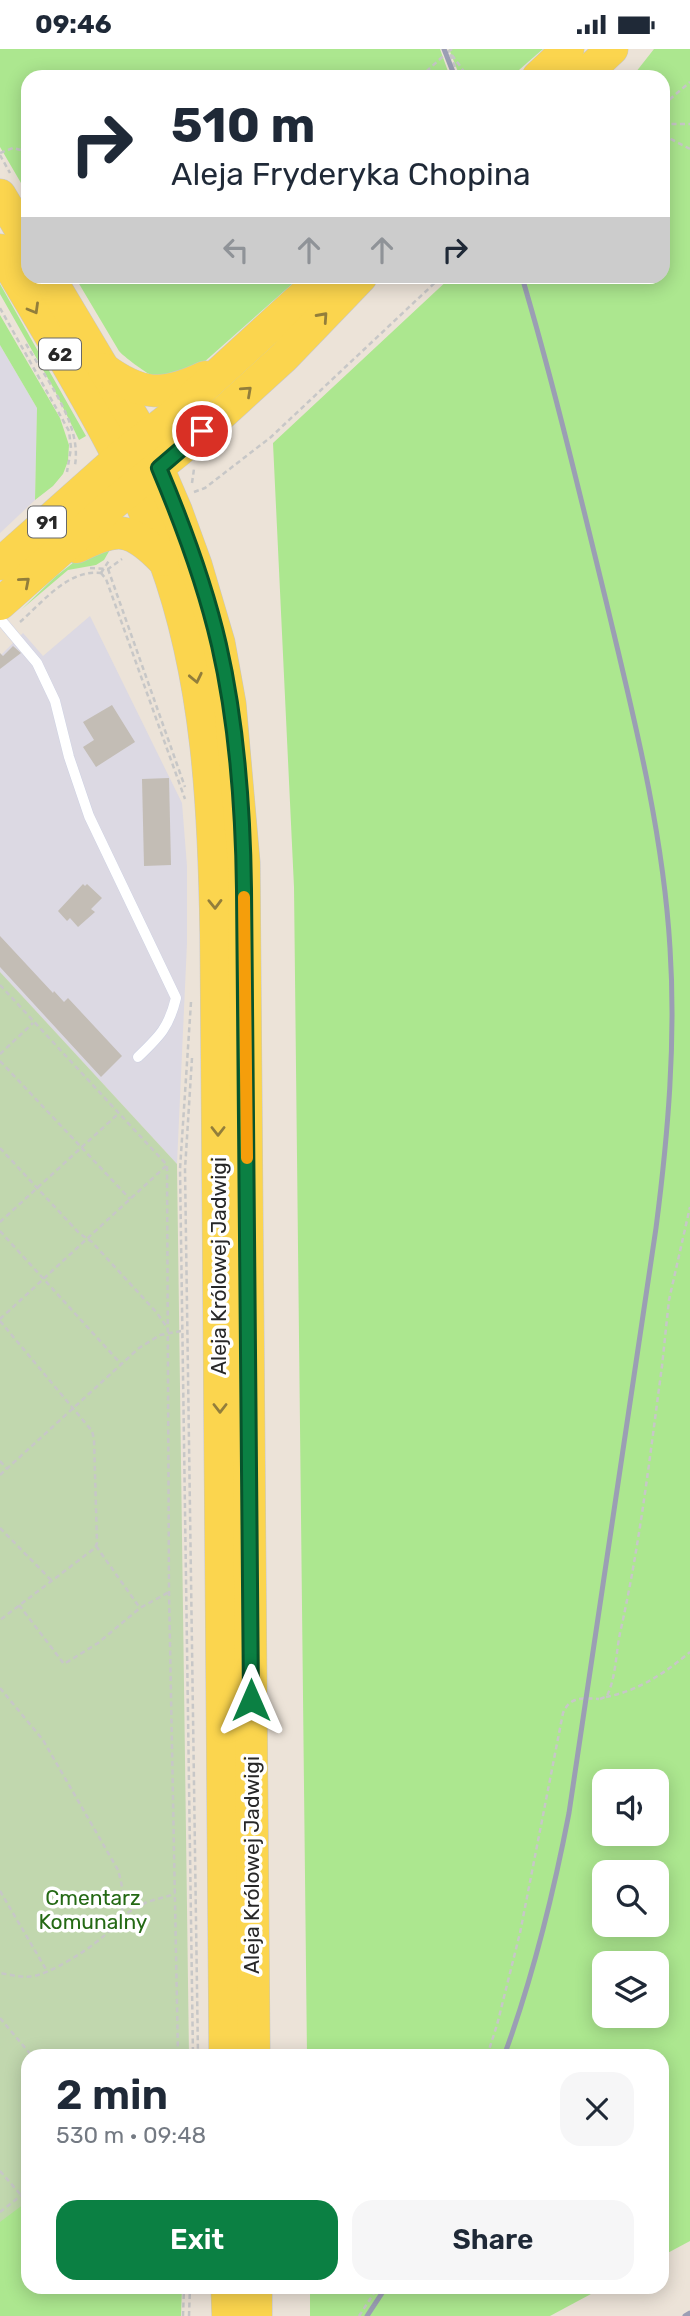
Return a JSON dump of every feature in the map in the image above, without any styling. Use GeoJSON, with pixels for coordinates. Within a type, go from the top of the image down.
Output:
{"type":"FeatureCollection","features":[{"type":"Feature","properties":{"kind":"main road"},"geometry":{"type":"LineString","coordinates":[[546,70],[568,49]]}},
{"type":"Feature","properties":{"kind":"main road"},"geometry":{"type":"LineString","coordinates":[[590,70],[612,49]]}},
{"type":"Feature","properties":{"kind":"main road"},"geometry":{"type":"LineString","coordinates":[[0,195],[21,230]]}},
{"type":"Feature","properties":{"kind":"main road","name":"62"},"geometry":{"type":"LineString","coordinates":[[0,250],[134,488]]}},
{"type":"Feature","properties":{"kind":"main road","name":"62"},"geometry":{"type":"LineString","coordinates":[[52,284],[145,437],[159,468]]}},
{"type":"Feature","properties":{"kind":"main road","name":"91"},"geometry":{"type":"LineString","coordinates":[[0,565],[316,284]]}},
{"type":"Feature","properties":{"kind":"main road","name":"91"},"geometry":{"type":"LineString","coordinates":[[5,618],[50,560],[284,357],[354,284]]}},
{"type":"Feature","properties":{"kind":"main road"},"geometry":{"type":"LineString","coordinates":[[103,368],[131,386],[160,392],[191,383],[226,367]]}},
{"type":"Feature","properties":{"kind":"main road","name":"Aleja Królowej Jadwigi"},"geometry":{"type":"LineString","coordinates":[[159,468],[196,565],[219,643],[234,735],[243,839],[254,2049]]}},
{"type":"Feature","properties":{"kind":"main road","name":"Aleja Królowej Jadwigi"},"geometry":{"type":"LineString","coordinates":[[134,488],[164,561],[185,630],[198,686],[214,836],[225,2049]]}},
{"type":"Feature","properties":{"kind":"main road"},"geometry":{"type":"LineString","coordinates":[[50,560],[100,535],[118,532],[138,537],[164,561]]}},
{"type":"Feature","properties":{"kind":"main road"},"geometry":{"type":"LineString","coordinates":[[227,2294],[228,2316]]}},
{"type":"Feature","properties":{"kind":"main road"},"geometry":{"type":"LineString","coordinates":[[256,2294],[256,2316]]}},
{"type":"Feature","properties":{"kind":"lane"},"geometry":{"type":"LineString","coordinates":[[0,619],[5,618],[37,663],[55,701],[69,757],[89,816],[176,998],[171,1019],[162,1034],[138,1056]]}},
{"type":"Feature","properties":{"kind":"path"},"geometry":{"type":"LineString","coordinates":[[428,70],[451,50]]}},
{"type":"Feature","properties":{"kind":"path"},"geometry":{"type":"LineString","coordinates":[[451,50],[456,70]]}},
{"type":"Feature","properties":{"kind":"path"},"geometry":{"type":"LineString","coordinates":[[451,50],[464,70]]}},
{"type":"Feature","properties":{"kind":"path"},"geometry":{"type":"LineString","coordinates":[[670,99],[690,82]]}},
{"type":"Feature","properties":{"kind":"path"},"geometry":{"type":"LineString","coordinates":[[670,124],[690,124]]}},
{"type":"Feature","properties":{"kind":"path"},"geometry":{"type":"LineString","coordinates":[[670,139],[690,149]]}},
{"type":"Feature","properties":{"kind":"path"},"geometry":{"type":"LineString","coordinates":[[0,153],[13,148],[21,150]]}},
{"type":"Feature","properties":{"kind":"path"},"geometry":{"type":"LineString","coordinates":[[205,488],[271,437],[435,284]]}},
{"type":"Feature","properties":{"kind":"path"},"geometry":{"type":"LineString","coordinates":[[0,299],[73,428],[76,454],[67,477],[71,458],[69,431],[0,308]]}},
{"type":"Feature","properties":{"kind":"path"},"geometry":{"type":"LineString","coordinates":[[108,569],[190,802]]}},
{"type":"Feature","properties":{"kind":"path"},"geometry":{"type":"LineString","coordinates":[[5,618],[65,582],[85,574],[104,575],[186,806]]}},
{"type":"Feature","properties":{"kind":"path"},"geometry":{"type":"LineString","coordinates":[[0,985],[167,1165],[169,1592],[178,2049]]}},
{"type":"Feature","properties":{"kind":"path"},"geometry":{"type":"LineString","coordinates":[[192,991],[180,1169],[193,2049]]}},
{"type":"Feature","properties":{"kind":"path"},"geometry":{"type":"LineString","coordinates":[[195,1005],[185,1169],[198,2049]]}},
{"type":"Feature","properties":{"kind":"path"},"geometry":{"type":"LineString","coordinates":[[0,1054],[34,1022]]}},
{"type":"Feature","properties":{"kind":"path"},"geometry":{"type":"LineString","coordinates":[[0,1061],[130,1199]]}},
{"type":"Feature","properties":{"kind":"path"},"geometry":{"type":"LineString","coordinates":[[0,1222],[118,1114]]}},
{"type":"Feature","properties":{"kind":"path"},"geometry":{"type":"LineString","coordinates":[[0,1148],[157,1313],[166,1324],[168,1333]]}},
{"type":"Feature","properties":{"kind":"path"},"geometry":{"type":"LineString","coordinates":[[140,1608],[96,1546],[94,1439],[87,1424],[0,1320],[167,1165]]}},
{"type":"Feature","properties":{"kind":"path"},"geometry":{"type":"LineString","coordinates":[[600,1699],[607,1696],[612,1686],[618,1643],[633,1576],[662,1366],[664,1333],[690,1207]]}},
{"type":"Feature","properties":{"kind":"path"},"geometry":{"type":"LineString","coordinates":[[0,1231],[121,1364]]}},
{"type":"Feature","properties":{"kind":"path"},"geometry":{"type":"LineString","coordinates":[[0,1475],[121,1364],[152,1340],[168,1333],[182,1331]]}},
{"type":"Feature","properties":{"kind":"path"},"geometry":{"type":"LineString","coordinates":[[0,1461],[7,1469]]}},
{"type":"Feature","properties":{"kind":"path"},"geometry":{"type":"LineString","coordinates":[[0,1528],[51,1580]]}},
{"type":"Feature","properties":{"kind":"path"},"geometry":{"type":"LineString","coordinates":[[0,1620],[96,1546]]}},
{"type":"Feature","properties":{"kind":"path"},"geometry":{"type":"LineString","coordinates":[[19,1605],[64,1664],[98,1643],[140,1608],[169,1592]]}},
{"type":"Feature","properties":{"kind":"path"},"geometry":{"type":"LineString","coordinates":[[488,2049],[520,1933],[563,1713],[568,1703],[575,1699],[600,1699],[618,1695],[643,1685],[672,1668],[690,1652]]}},
{"type":"Feature","properties":{"kind":"path"},"geometry":{"type":"LineString","coordinates":[[0,1688],[43,1740],[118,1870],[123,1886],[120,1917]]}},
{"type":"Feature","properties":{"kind":"path"},"geometry":{"type":"LineString","coordinates":[[0,1891],[47,1971]]}},
{"type":"Feature","properties":{"kind":"path"},"geometry":{"type":"LineString","coordinates":[[0,1973],[28,1977],[47,1971],[94,1943],[111,1929],[120,1917],[147,1902],[176,1894]]}},
{"type":"Feature","properties":{"kind":"path"},"geometry":{"type":"LineString","coordinates":[[0,2018],[26,2049]]}},
{"type":"Feature","properties":{"kind":"path"},"geometry":{"type":"LineString","coordinates":[[0,2171],[21,2195],[0,2211]]}},
{"type":"Feature","properties":{"kind":"path"},"geometry":{"type":"LineString","coordinates":[[183,2316],[184,2294]]}},
{"type":"Feature","properties":{"kind":"path"},"geometry":{"type":"LineString","coordinates":[[189,2316],[190,2294]]}},
{"type":"Feature","properties":{"kind":"path"},"geometry":{"type":"LineString","coordinates":[[359,2316],[373,2294]]}},
{"type":"Feature","properties":{"kind":"shaded area"},"geometry":{"type":"Polygon","coordinates":[[[0,345],[37,408],[35,500],[0,533],[0,345]]]}},
{"type":"Feature","properties":{"kind":"shaded area"},"geometry":{"type":"Polygon","coordinates":[[[90,616],[182,803],[187,866],[187,943],[177,1164],[0,972],[0,656],[23,633],[43,656],[90,616]]]}},
{"type":"Feature","properties":{"kind":"green space"},"geometry":{"type":"Polygon","coordinates":[[[0,49],[440,49],[448,70],[21,70],[21,183],[0,147],[0,49]]]}},
{"type":"Feature","properties":{"kind":"green space"},"geometry":{"type":"Polygon","coordinates":[[[449,49],[543,49],[519,70],[457,70],[449,49]]]}},
{"type":"Feature","properties":{"kind":"green space"},"geometry":{"type":"Polygon","coordinates":[[[654,49],[690,49],[690,2241],[669,2252],[669,2049],[307,2049],[294,887],[273,443],[443,284],[670,284],[670,70],[638,70],[654,49]]]}},
{"type":"Feature","properties":{"kind":"green space"},"geometry":{"type":"Polygon","coordinates":[[[0,284],[86,436],[79,440],[54,389],[0,294],[0,284]]]}},
{"type":"Feature","properties":{"kind":"green space"},"geometry":{"type":"Polygon","coordinates":[[[79,284],[292,284],[181,380],[151,375],[119,351],[79,284]]]}},
{"type":"Feature","properties":{"kind":"green space"},"geometry":{"type":"Polygon","coordinates":[[[0,315],[60,418],[69,445],[68,461],[63,474],[35,500],[37,408],[0,345],[0,315]]]}},
{"type":"Feature","properties":{"kind":"green space"},"geometry":{"type":"Polygon","coordinates":[[[115,541],[104,560],[96,565],[68,570],[22,609],[55,577],[92,548],[115,541]]]}},
{"type":"Feature","properties":{"kind":"green space","name":"Cmentarz Komunalny"},"geometry":{"type":"Polygon","coordinates":[[[0,972],[177,1164],[189,2049],[21,2049],[21,2206],[0,2222],[0,972]]]}},
{"type":"Feature","properties":{"kind":"green space"},"geometry":{"type":"Polygon","coordinates":[[[21,2205],[21,2294],[182,2294],[181,2316],[0,2316],[0,2221],[21,2205]]]}},
{"type":"Feature","properties":{"kind":"green space"},"geometry":{"type":"Polygon","coordinates":[[[310,2294],[591,2294],[550,2316],[310,2316],[310,2294]]]}},
{"type":"Feature","properties":{"kind":"building"},"geometry":{"type":"Polygon","coordinates":[[[13,646],[21,653],[0,669],[0,653],[3,656],[13,646]]]}},
{"type":"Feature","properties":{"kind":"building"},"geometry":{"type":"Polygon","coordinates":[[[112,705],[135,742],[96,767],[83,747],[94,740],[83,722],[112,705]]]}},
{"type":"Feature","properties":{"kind":"building"},"geometry":{"type":"Polygon","coordinates":[[[169,778],[171,865],[144,866],[142,779],[169,778]]]}},
{"type":"Feature","properties":{"kind":"building"},"geometry":{"type":"Polygon","coordinates":[[[83,884],[87,884],[102,898],[91,909],[95,912],[78,927],[70,918],[67,921],[58,911],[83,884]]]}},
{"type":"Feature","properties":{"kind":"building"},"geometry":{"type":"Polygon","coordinates":[[[0,936],[53,993],[54,991],[64,1002],[68,998],[122,1056],[101,1077],[0,967],[0,936]]]}},
{"type":"Feature","properties":{"kind":"railway"},"geometry":{"type":"LineString","coordinates":[[444,49],[452,70]]}},
{"type":"Feature","properties":{"kind":"railway"},"geometry":{"type":"LineString","coordinates":[[506,2049],[541,1936],[569,1813],[656,1228],[667,1123],[672,1018],[666,904],[646,775],[577,481],[524,284]]}},
{"type":"Feature","properties":{"kind":"railway"},"geometry":{"type":"LineString","coordinates":[[367,2316],[381,2294]]}},
{"type":"Feature","properties":{"kind":"railway"},"geometry":{"type":"LineString","coordinates":[[685,2316],[690,2313]]}},
{"type":"Feature","properties":{"kind":"slow traffic"},"geometry":{"type":"LineString","coordinates":[[244,897],[247,1158]]}},
{"type":"Feature","properties":{"kind":"route"},"geometry":{"type":"LineString","coordinates":[[202,431],[159,468],[196,565],[219,643],[230,704],[240,804],[244,863],[251,1700]]}}]}
